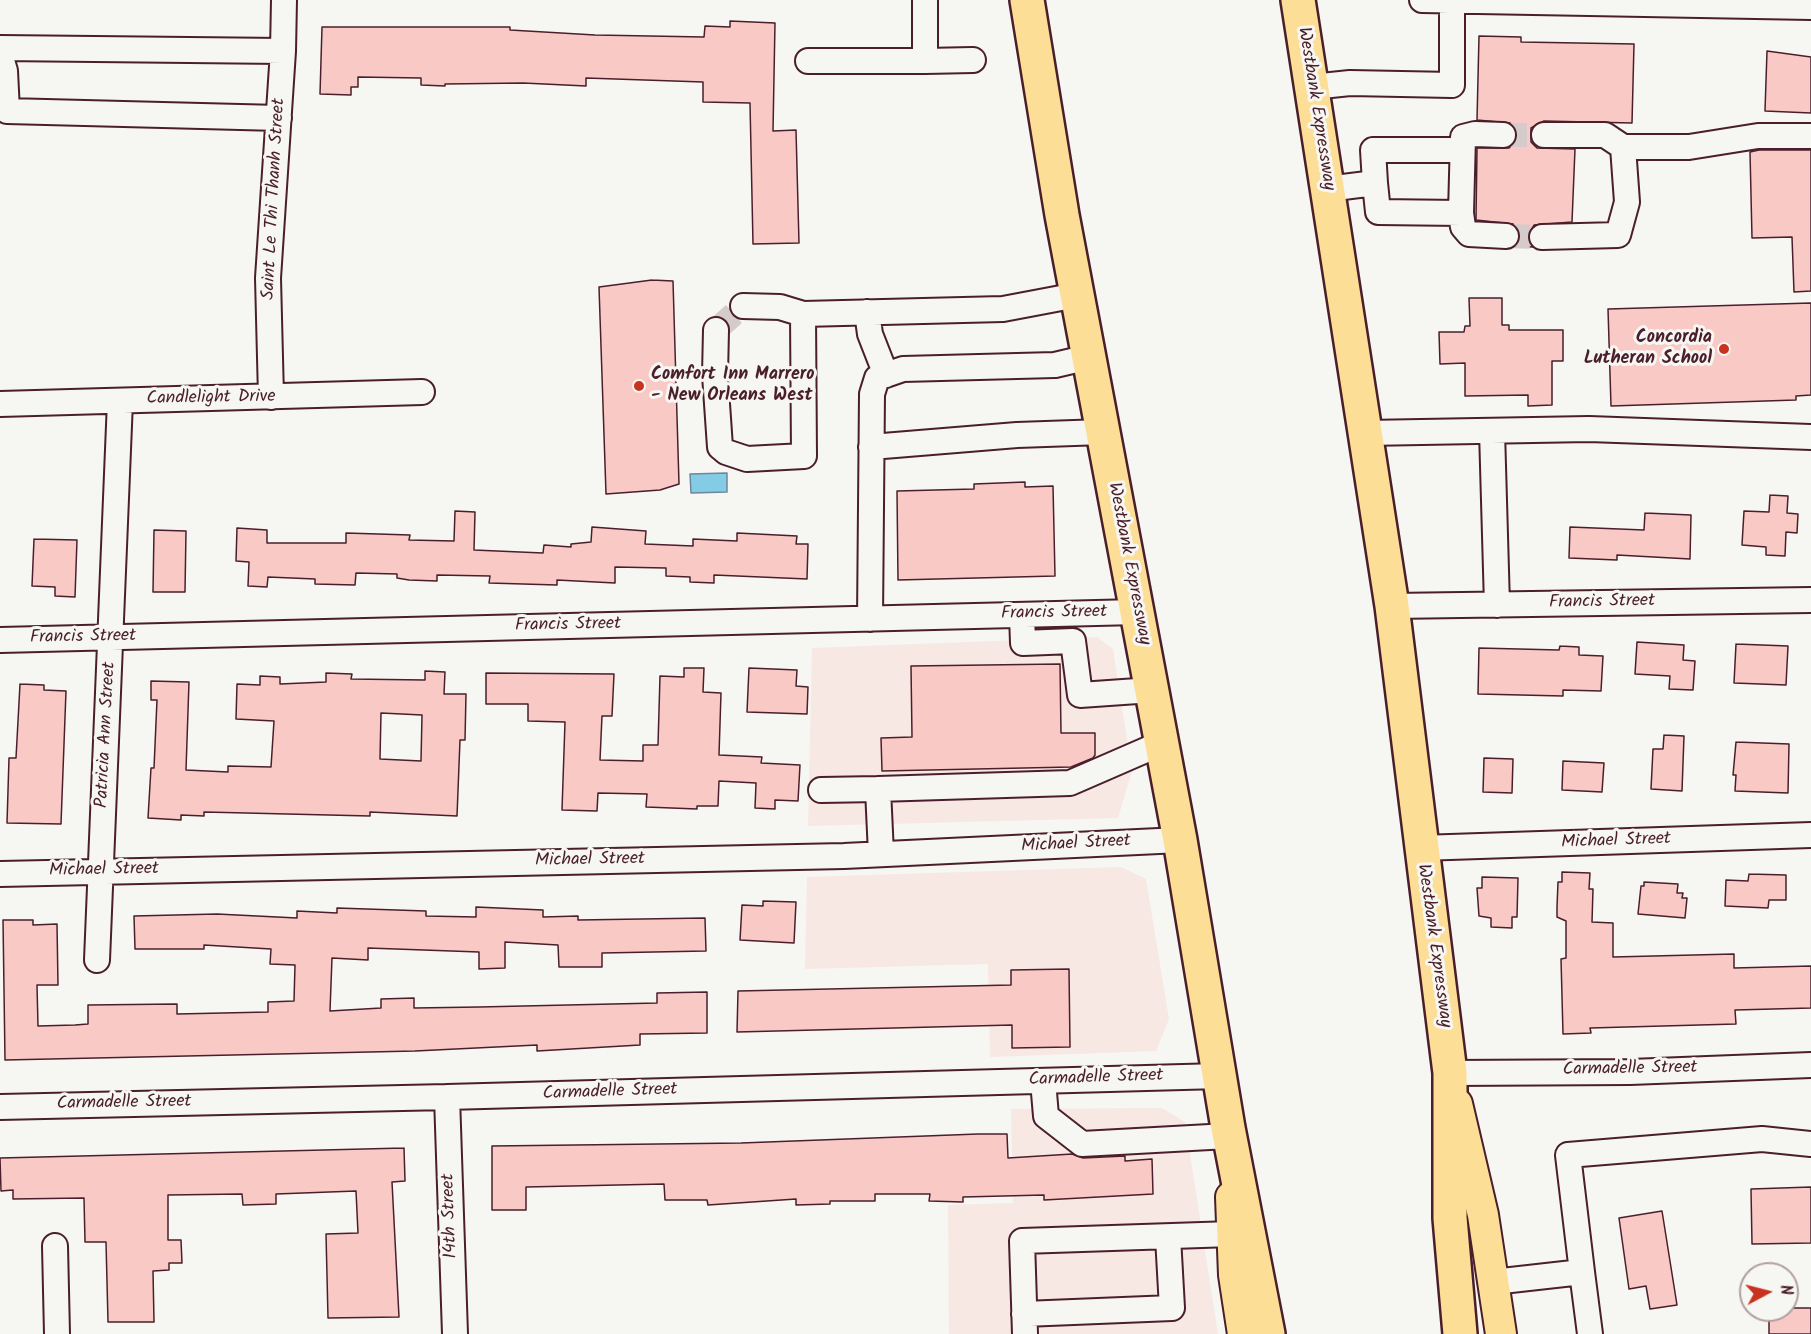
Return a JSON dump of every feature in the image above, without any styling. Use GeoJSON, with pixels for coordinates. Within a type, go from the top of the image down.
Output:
{"type":"FeatureCollection","features":[{"type":"Feature","properties":{"kind":"highway","name":"Westbank Expressway"},"geometry":{"type":"LineString","coordinates":[[1028,0],[1077,295],[1180,840],[1228,1132],[1268,1334]]}},
{"type":"Feature","properties":{"kind":"highway","name":"Westbank Expressway"},"geometry":{"type":"LineString","coordinates":[[1298,0],[1392,606],[1420,848],[1450,1073],[1450,1218],[1460,1334]]}},
{"type":"Feature","properties":{"kind":"main road","name":"Westbank Expressway"},"geometry":{"type":"LineString","coordinates":[[1450,1073],[1483,1215],[1501,1334]]}},
{"type":"Feature","properties":{"kind":"main road","name":"Westbank Expressway"},"geometry":{"type":"LineString","coordinates":[[1228,1132],[1234,1275],[1243,1334]]}},
{"type":"Feature","properties":{"kind":"street","name":"Saint Le Thi Thanh Street"},"geometry":{"type":"LineString","coordinates":[[271,398],[268,278],[283,51],[284,0]]}},
{"type":"Feature","properties":{"kind":"street"},"geometry":{"type":"LineString","coordinates":[[925,0],[925,61]]}},
{"type":"Feature","properties":{"kind":"street"},"geometry":{"type":"LineString","coordinates":[[1422,0],[1811,7]]}},
{"type":"Feature","properties":{"kind":"street"},"geometry":{"type":"LineString","coordinates":[[1312,87],[1350,83],[1452,85],[1452,0]]}},
{"type":"Feature","properties":{"kind":"street"},"geometry":{"type":"LineString","coordinates":[[0,48],[283,51]]}},
{"type":"Feature","properties":{"kind":"street"},"geometry":{"type":"LineString","coordinates":[[0,54],[5,71],[7,111],[279,118]]}},
{"type":"Feature","properties":{"kind":"street"},"geometry":{"type":"LineString","coordinates":[[808,61],[973,60]]}},
{"type":"Feature","properties":{"kind":"street"},"geometry":{"type":"LineString","coordinates":[[1503,135],[1475,134],[1463,137],[1460,150],[1461,213],[1463,227],[1469,234],[1506,236]]}},
{"type":"Feature","properties":{"kind":"street"},"geometry":{"type":"LineString","coordinates":[[1544,135],[1605,135],[1623,147],[1689,147],[1758,136],[1811,136]]}},
{"type":"Feature","properties":{"kind":"street"},"geometry":{"type":"LineString","coordinates":[[1542,237],[1618,235],[1627,202],[1623,147]]}},
{"type":"Feature","properties":{"kind":"street"},"geometry":{"type":"LineString","coordinates":[[1460,150],[1373,150],[1378,212],[1461,213]]}},
{"type":"Feature","properties":{"kind":"street"},"geometry":{"type":"LineString","coordinates":[[1327,189],[1375,183]]}},
{"type":"Feature","properties":{"kind":"street"},"geometry":{"type":"LineString","coordinates":[[743,306],[780,306],[803,314],[1003,309],[1077,295]]}},
{"type":"Feature","properties":{"kind":"street"},"geometry":{"type":"LineString","coordinates":[[867,312],[870,334],[886,375]]}},
{"type":"Feature","properties":{"kind":"street"},"geometry":{"type":"LineString","coordinates":[[716,330],[715,375],[720,447],[726,452],[747,459],[804,456],[803,314]]}},
{"type":"Feature","properties":{"kind":"street"},"geometry":{"type":"LineString","coordinates":[[870,619],[872,394],[877,378],[903,369],[1055,365],[1089,357]]}},
{"type":"Feature","properties":{"kind":"street","name":"Candlelight Drive"},"geometry":{"type":"LineString","coordinates":[[0,404],[422,392]]}},
{"type":"Feature","properties":{"kind":"street","name":"Patricia Ann Street"},"geometry":{"type":"LineString","coordinates":[[97,960],[120,401]]}},
{"type":"Feature","properties":{"kind":"street"},"geometry":{"type":"LineString","coordinates":[[1366,433],[1590,429],[1811,437]]}},
{"type":"Feature","properties":{"kind":"street"},"geometry":{"type":"LineString","coordinates":[[1492,431],[1497,604]]}},
{"type":"Feature","properties":{"kind":"street"},"geometry":{"type":"LineString","coordinates":[[871,447],[1017,435],[1104,432]]}},
{"type":"Feature","properties":{"kind":"street","name":"Francis Street"},"geometry":{"type":"LineString","coordinates":[[1392,606],[1811,600]]}},
{"type":"Feature","properties":{"kind":"street","name":"Francis Street"},"geometry":{"type":"LineString","coordinates":[[0,640],[1137,612]]}},
{"type":"Feature","properties":{"kind":"street"},"geometry":{"type":"LineString","coordinates":[[1022,615],[1023,643],[1073,641],[1080,695],[1152,690]]}},
{"type":"Feature","properties":{"kind":"street"},"geometry":{"type":"LineString","coordinates":[[821,790],[1070,783],[1162,743]]}},
{"type":"Feature","properties":{"kind":"street"},"geometry":{"type":"LineString","coordinates":[[878,789],[881,854]]}},
{"type":"Feature","properties":{"kind":"street","name":"Michael Street"},"geometry":{"type":"LineString","coordinates":[[1420,848],[1811,835]]}},
{"type":"Feature","properties":{"kind":"street","name":"Michael Street"},"geometry":{"type":"LineString","coordinates":[[0,873],[881,854],[1180,840]]}},
{"type":"Feature","properties":{"kind":"street","name":"Carmadelle Street"},"geometry":{"type":"LineString","coordinates":[[1450,1073],[1630,1072],[1811,1065]]}},
{"type":"Feature","properties":{"kind":"street","name":"Carmadelle Street"},"geometry":{"type":"LineString","coordinates":[[0,1107],[447,1098],[1220,1076]]}},
{"type":"Feature","properties":{"kind":"street"},"geometry":{"type":"LineString","coordinates":[[1043,1081],[1046,1116],[1082,1144],[1228,1132]]}},
{"type":"Feature","properties":{"kind":"street","name":"14th Street"},"geometry":{"type":"LineString","coordinates":[[447,1098],[454,1334]]}},
{"type":"Feature","properties":{"kind":"street"},"geometry":{"type":"LineString","coordinates":[[1590,1334],[1568,1155],[1762,1139],[1811,1143]]}},
{"type":"Feature","properties":{"kind":"street"},"geometry":{"type":"LineString","coordinates":[[1168,1236],[1172,1308],[1024,1324],[1022,1241],[1168,1236],[1232,1234]]}},
{"type":"Feature","properties":{"kind":"street"},"geometry":{"type":"LineString","coordinates":[[55,1246],[57,1334]]}},
{"type":"Feature","properties":{"kind":"street"},"geometry":{"type":"LineString","coordinates":[[1493,1282],[1582,1272]]}},
{"type":"Feature","properties":{"kind":"shaded area"},"geometry":{"type":"Polygon","coordinates":[[[1097,637],[1113,649],[1132,771],[1118,818],[808,826],[812,648],[1097,637]]]}},
{"type":"Feature","properties":{"kind":"shaded area"},"geometry":{"type":"Polygon","coordinates":[[[1121,867],[1146,879],[1169,1019],[1156,1051],[990,1057],[988,964],[805,969],[807,877],[1121,867]]]}},
{"type":"Feature","properties":{"kind":"shaded area"},"geometry":{"type":"Polygon","coordinates":[[[1162,1108],[1185,1122],[1218,1334],[949,1334],[948,1205],[1013,1203],[1011,1109],[1162,1108]]]}},
{"type":"Feature","properties":{"kind":"water"},"geometry":{"type":"Polygon","coordinates":[[[727,473],[727,492],[691,493],[690,474],[727,473]]]}},
{"type":"Feature","properties":{"kind":"building"},"geometry":{"type":"Polygon","coordinates":[[[730,21],[775,23],[773,131],[796,130],[799,243],[753,244],[750,103],[703,102],[703,82],[586,78],[586,86],[523,83],[445,84],[445,86],[421,85],[421,78],[358,77],[358,87],[351,87],[351,95],[320,94],[322,27],[510,27],[510,30],[595,35],[704,37],[705,26],[730,27],[730,21]]]}},
{"type":"Feature","properties":{"kind":"building"},"geometry":{"type":"Polygon","coordinates":[[[1479,36],[1521,37],[1521,42],[1634,44],[1632,123],[1544,121],[1531,128],[1531,142],[1537,148],[1575,149],[1572,222],[1534,225],[1528,237],[1533,247],[1515,246],[1520,236],[1513,224],[1476,220],[1477,148],[1509,148],[1515,142],[1517,135],[1510,123],[1477,120],[1479,36]]]}},
{"type":"Feature","properties":{"kind":"building"},"geometry":{"type":"Polygon","coordinates":[[[1767,51],[1811,57],[1811,113],[1765,111],[1767,51]]]}},
{"type":"Feature","properties":{"kind":"building"},"geometry":{"type":"Polygon","coordinates":[[[1811,150],[1811,291],[1794,292],[1792,237],[1752,238],[1750,152],[1811,150]]]}},
{"type":"Feature","properties":{"kind":"building","name":"Comfort Inn Marrero - New Orleans West"},"geometry":{"type":"Polygon","coordinates":[[[652,280],[673,281],[679,484],[660,490],[606,494],[599,287],[652,280]]]}},
{"type":"Feature","properties":{"kind":"building"},"geometry":{"type":"Polygon","coordinates":[[[1469,298],[1502,298],[1502,325],[1509,325],[1509,330],[1563,330],[1563,361],[1552,361],[1552,405],[1528,406],[1528,395],[1465,396],[1465,363],[1440,364],[1439,332],[1464,332],[1465,326],[1470,326],[1469,298]]]}},
{"type":"Feature","properties":{"kind":"building"},"geometry":{"type":"Polygon","coordinates":[[[1811,303],[1811,395],[1796,396],[1796,400],[1611,406],[1608,309],[1811,303]]]}},
{"type":"Feature","properties":{"kind":"building"},"geometry":{"type":"Polygon","coordinates":[[[1025,482],[1025,487],[1053,486],[1055,576],[898,580],[897,491],[974,489],[974,484],[1025,482]]]}},
{"type":"Feature","properties":{"kind":"building"},"geometry":{"type":"Polygon","coordinates":[[[1770,495],[1788,496],[1787,513],[1798,514],[1797,533],[1786,532],[1785,556],[1766,555],[1766,547],[1742,545],[1744,511],[1769,512],[1770,495]]]}},
{"type":"Feature","properties":{"kind":"building"},"geometry":{"type":"Polygon","coordinates":[[[455,511],[475,512],[474,550],[543,553],[544,545],[571,547],[571,544],[591,542],[592,527],[646,531],[645,544],[693,546],[693,539],[737,541],[737,533],[797,536],[796,544],[808,544],[807,579],[714,575],[714,583],[690,582],[690,577],[666,576],[666,568],[615,567],[615,583],[557,580],[557,585],[489,583],[490,576],[437,575],[437,581],[409,580],[397,578],[397,574],[356,573],[355,585],[315,584],[315,579],[268,577],[267,587],[248,586],[249,562],[236,561],[237,528],[267,530],[267,543],[346,543],[346,533],[410,535],[409,540],[454,541],[455,511]]]}},
{"type":"Feature","properties":{"kind":"building"},"geometry":{"type":"Polygon","coordinates":[[[1645,513],[1691,515],[1690,559],[1617,555],[1617,560],[1569,558],[1570,527],[1644,530],[1645,513]]]}},
{"type":"Feature","properties":{"kind":"building"},"geometry":{"type":"Polygon","coordinates":[[[154,530],[186,531],[185,592],[153,592],[154,530]]]}},
{"type":"Feature","properties":{"kind":"building"},"geometry":{"type":"Polygon","coordinates":[[[34,539],[77,540],[75,597],[55,596],[55,587],[32,586],[34,539]]]}},
{"type":"Feature","properties":{"kind":"building"},"geometry":{"type":"Polygon","coordinates":[[[1637,642],[1684,645],[1683,660],[1695,661],[1693,690],[1669,689],[1670,676],[1635,674],[1637,642]]]}},
{"type":"Feature","properties":{"kind":"building"},"geometry":{"type":"Polygon","coordinates":[[[1736,644],[1788,646],[1786,685],[1734,683],[1736,644]]]}},
{"type":"Feature","properties":{"kind":"building"},"geometry":{"type":"Polygon","coordinates":[[[1560,646],[1579,647],[1579,655],[1603,656],[1601,691],[1563,690],[1563,696],[1478,694],[1479,648],[1559,650],[1560,646]]]}},
{"type":"Feature","properties":{"kind":"building"},"geometry":{"type":"Polygon","coordinates":[[[1060,664],[1061,733],[1095,733],[1093,758],[1071,767],[882,771],[881,738],[912,737],[911,666],[1060,664]]]}},
{"type":"Feature","properties":{"kind":"building"},"geometry":{"type":"Polygon","coordinates":[[[684,668],[704,668],[703,692],[721,693],[719,755],[762,757],[761,763],[800,765],[798,801],[775,800],[775,809],[755,808],[756,783],[719,781],[718,806],[697,806],[697,809],[646,807],[647,794],[598,793],[597,811],[562,810],[565,722],[528,721],[528,704],[486,704],[486,673],[614,674],[612,716],[602,716],[600,760],[643,761],[643,745],[658,745],[660,676],[684,677],[684,668]]]}},
{"type":"Feature","properties":{"kind":"building"},"geometry":{"type":"Polygon","coordinates":[[[749,668],[797,670],[796,686],[808,687],[807,714],[747,712],[749,668]]]}},
{"type":"Feature","properties":{"kind":"building"},"geometry":{"type":"Polygon","coordinates":[[[425,671],[445,672],[444,694],[466,694],[465,740],[460,740],[457,816],[370,812],[370,816],[204,812],[204,816],[181,815],[181,820],[148,818],[151,768],[154,768],[157,700],[151,700],[151,681],[189,682],[186,770],[228,772],[228,766],[271,767],[274,721],[236,719],[237,684],[260,685],[260,676],[280,677],[280,684],[326,682],[326,673],[352,674],[351,679],[425,680],[425,671]],[[381,713],[380,759],[421,761],[422,715],[381,713]]]}},
{"type":"Feature","properties":{"kind":"building"},"geometry":{"type":"Polygon","coordinates":[[[20,684],[44,685],[44,690],[66,691],[61,824],[7,823],[9,758],[16,758],[20,684]]]}},
{"type":"Feature","properties":{"kind":"building"},"geometry":{"type":"Polygon","coordinates":[[[1664,735],[1684,736],[1682,791],[1651,789],[1653,749],[1663,749],[1664,735]]]}},
{"type":"Feature","properties":{"kind":"building"},"geometry":{"type":"Polygon","coordinates":[[[1736,742],[1789,744],[1788,793],[1735,791],[1736,775],[1733,775],[1736,742]]]}},
{"type":"Feature","properties":{"kind":"building"},"geometry":{"type":"Polygon","coordinates":[[[1484,758],[1513,759],[1512,793],[1483,792],[1484,758]]]}},
{"type":"Feature","properties":{"kind":"building"},"geometry":{"type":"Polygon","coordinates":[[[1563,761],[1604,763],[1602,792],[1562,790],[1563,761]]]}},
{"type":"Feature","properties":{"kind":"building"},"geometry":{"type":"Polygon","coordinates":[[[1562,872],[1590,873],[1589,889],[1593,889],[1592,922],[1613,923],[1613,957],[1734,954],[1734,968],[1811,966],[1811,1008],[1735,1010],[1736,1024],[1590,1028],[1591,1033],[1563,1034],[1561,959],[1566,958],[1566,921],[1557,917],[1558,882],[1562,882],[1562,872]]]}},
{"type":"Feature","properties":{"kind":"building"},"geometry":{"type":"Polygon","coordinates":[[[1749,874],[1786,875],[1786,900],[1769,900],[1768,908],[1725,906],[1726,880],[1748,881],[1749,874]]]}},
{"type":"Feature","properties":{"kind":"building"},"geometry":{"type":"Polygon","coordinates":[[[1482,877],[1518,878],[1517,917],[1512,917],[1512,928],[1491,927],[1491,918],[1479,916],[1477,888],[1482,888],[1482,877]]]}},
{"type":"Feature","properties":{"kind":"building"},"geometry":{"type":"Polygon","coordinates":[[[1644,882],[1678,884],[1677,893],[1683,893],[1682,898],[1687,898],[1685,918],[1638,914],[1641,886],[1644,886],[1644,882]]]}},
{"type":"Feature","properties":{"kind":"building"},"geometry":{"type":"Polygon","coordinates":[[[763,901],[796,902],[794,943],[740,940],[742,905],[763,906],[763,901]]]}},
{"type":"Feature","properties":{"kind":"building"},"geometry":{"type":"Polygon","coordinates":[[[476,907],[543,910],[543,917],[578,916],[578,920],[705,918],[706,951],[602,953],[602,967],[559,967],[558,945],[505,942],[505,968],[479,969],[479,952],[368,948],[368,960],[332,958],[330,1011],[381,1008],[381,999],[414,998],[414,1008],[479,1007],[657,1003],[657,993],[707,992],[707,1033],[640,1034],[640,1045],[537,1051],[537,1045],[415,1051],[5,1060],[3,920],[33,920],[33,925],[57,924],[58,985],[37,985],[38,1026],[75,1025],[88,1024],[88,1005],[177,1004],[177,1014],[268,1012],[268,1002],[294,1001],[295,965],[270,964],[271,949],[204,945],[204,949],[135,949],[134,916],[217,914],[297,918],[297,911],[337,913],[337,908],[426,911],[426,916],[476,917],[476,907]]]}},
{"type":"Feature","properties":{"kind":"building"},"geometry":{"type":"Polygon","coordinates":[[[1069,969],[1070,1047],[1012,1048],[1012,1025],[737,1032],[738,991],[1011,985],[1011,970],[1069,969]]]}},
{"type":"Feature","properties":{"kind":"building"},"geometry":{"type":"Polygon","coordinates":[[[1007,1134],[1008,1158],[1072,1154],[1083,1158],[1125,1156],[1125,1161],[1152,1159],[1153,1194],[1044,1200],[1044,1195],[963,1197],[963,1202],[929,1201],[930,1194],[875,1194],[875,1201],[830,1201],[830,1204],[796,1205],[796,1199],[708,1205],[707,1200],[665,1200],[664,1184],[526,1187],[526,1210],[492,1210],[492,1146],[741,1143],[1007,1134]]]}},
{"type":"Feature","properties":{"kind":"building"},"geometry":{"type":"Polygon","coordinates":[[[404,1148],[405,1181],[392,1182],[399,1317],[328,1318],[326,1234],[358,1233],[356,1191],[276,1194],[276,1204],[243,1205],[242,1194],[168,1195],[168,1240],[181,1240],[182,1263],[169,1263],[169,1270],[153,1271],[154,1322],[108,1322],[106,1242],[85,1242],[84,1198],[13,1199],[13,1190],[1,1191],[0,1158],[404,1148]]]}},
{"type":"Feature","properties":{"kind":"building"},"geometry":{"type":"Polygon","coordinates":[[[1811,1187],[1811,1243],[1752,1244],[1751,1189],[1811,1187]]]}},
{"type":"Feature","properties":{"kind":"building"},"geometry":{"type":"Polygon","coordinates":[[[1662,1211],[1677,1305],[1650,1309],[1646,1286],[1629,1289],[1619,1218],[1662,1211]]]}},
{"type":"Feature","properties":{"kind":"building"},"geometry":{"type":"Polygon","coordinates":[[[1799,1308],[1811,1308],[1811,1334],[1769,1334],[1769,1322],[1799,1322],[1799,1308]]]}},
{"type":"Feature","properties":{"kind":"tunnel"},"geometry":{"type":"LineString","coordinates":[[1503,135],[1544,135]]}},
{"type":"Feature","properties":{"kind":"tunnel"},"geometry":{"type":"LineString","coordinates":[[1506,236],[1542,237]]}},
{"type":"Feature","properties":{"kind":"tunnel"},"geometry":{"type":"LineString","coordinates":[[716,330],[743,306]]}},
{"type":"Feature","properties":{"kind":"place","name":"Concordia Lutheran School"},"geometry":{"type":"Point","coordinates":[1724,349]}},
{"type":"Feature","properties":{"kind":"place","name":"Comfort Inn Marrero - New Orleans West"},"geometry":{"type":"Point","coordinates":[639,386]}}]}
